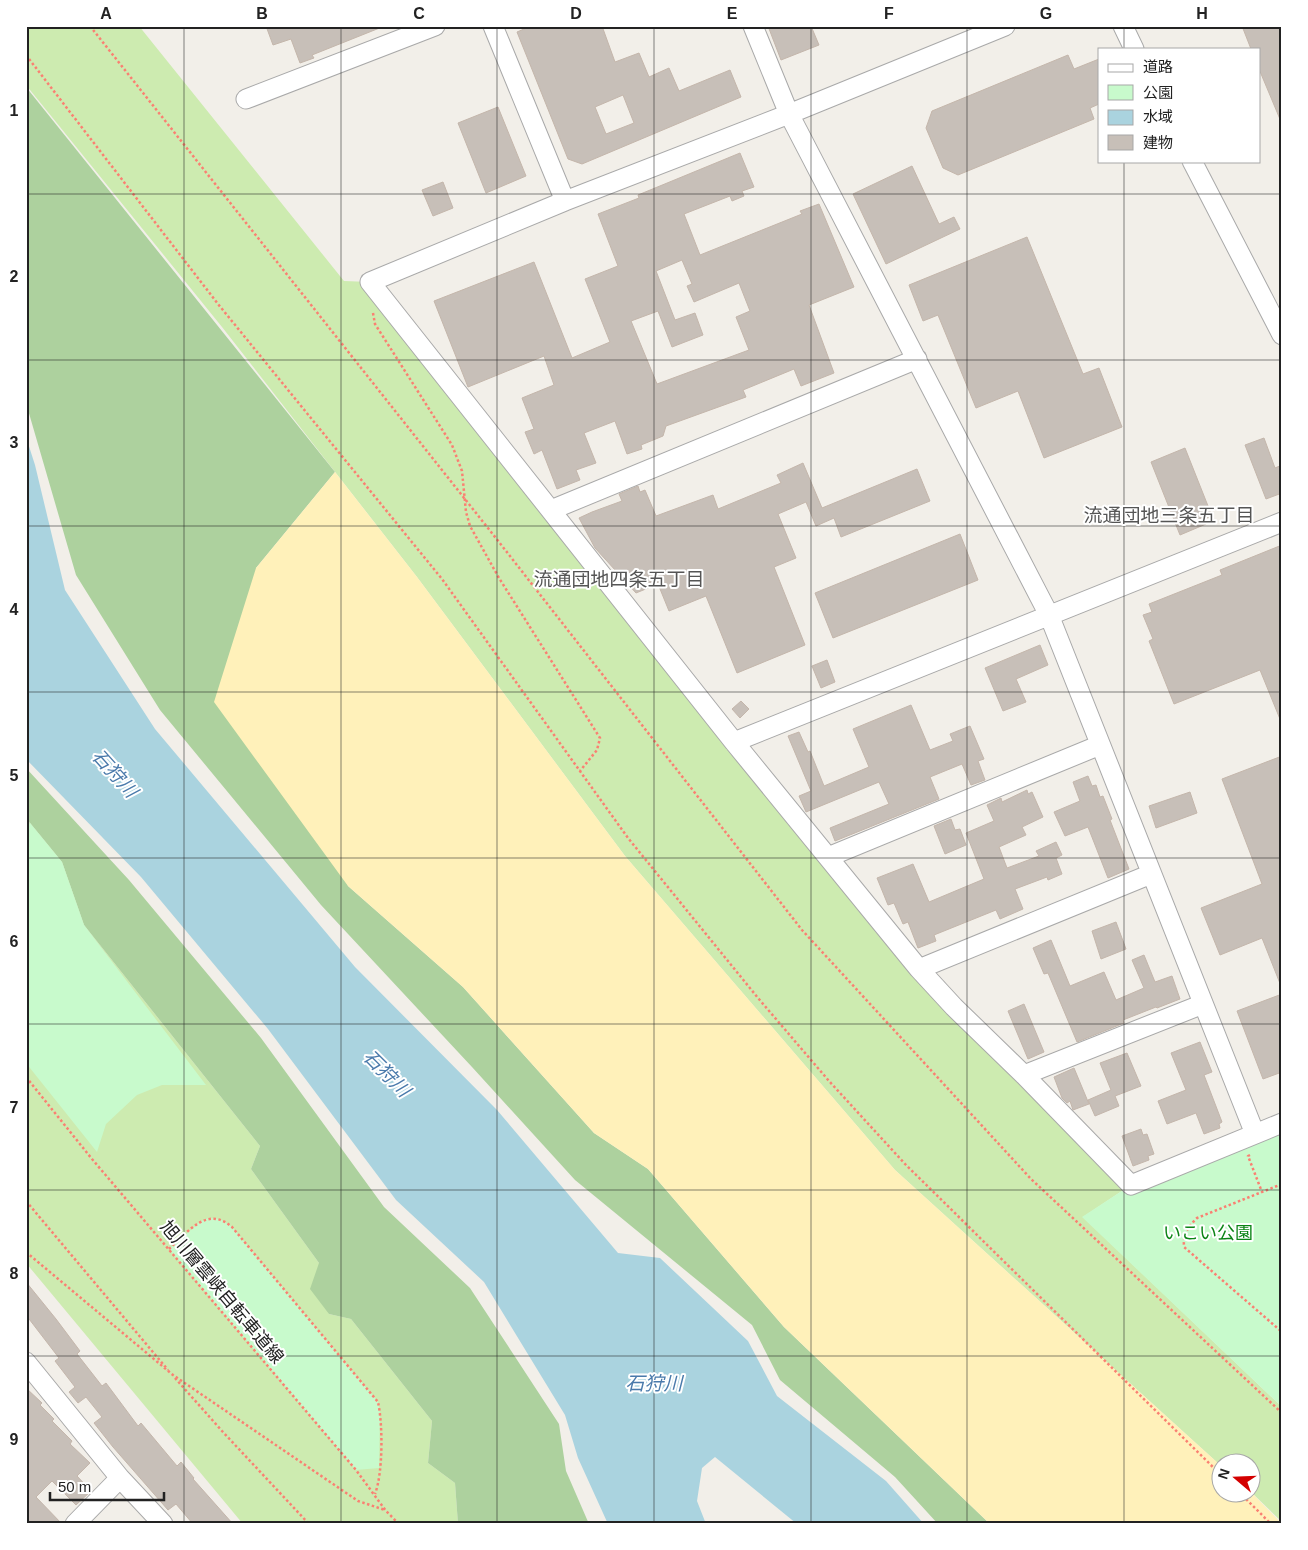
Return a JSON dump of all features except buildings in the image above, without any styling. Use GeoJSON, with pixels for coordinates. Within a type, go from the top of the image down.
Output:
{"type":"FeatureCollection","features":[{"type":"Feature","properties":{"kind":"street"},"geometry":{"type":"LineString","coordinates":[[246,100],[435,26]]}},
{"type":"Feature","properties":{"kind":"street"},"geometry":{"type":"LineString","coordinates":[[493,26],[565,201]]}},
{"type":"Feature","properties":{"kind":"street"},"geometry":{"type":"LineString","coordinates":[[753,26],[789,114],[1048,614],[1255,1134]]}},
{"type":"Feature","properties":{"kind":"street"},"geometry":{"type":"LineString","coordinates":[[1005,26],[789,114],[565,201],[370,282],[734,742],[919,969],[954,1007],[1131,1184],[1282,1123]]}},
{"type":"Feature","properties":{"kind":"street"},"geometry":{"type":"LineString","coordinates":[[1123,26],[1134,48]]}},
{"type":"Feature","properties":{"kind":"street"},"geometry":{"type":"LineString","coordinates":[[1193,162],[1282,335]]}},
{"type":"Feature","properties":{"kind":"street"},"geometry":{"type":"LineString","coordinates":[[550,510],[917,359]]}},
{"type":"Feature","properties":{"kind":"street"},"geometry":{"type":"LineString","coordinates":[[734,742],[1048,614],[1282,522]]}},
{"type":"Feature","properties":{"kind":"street"},"geometry":{"type":"LineString","coordinates":[[828,857],[1100,745]]}},
{"type":"Feature","properties":{"kind":"street"},"geometry":{"type":"LineString","coordinates":[[919,969],[1151,874]]}},
{"type":"Feature","properties":{"kind":"street"},"geometry":{"type":"LineString","coordinates":[[1024,1075],[1203,1004]]}},
{"type":"Feature","properties":{"kind":"street"},"geometry":{"type":"LineString","coordinates":[[26,1362],[120,1478],[162,1524]]}},
{"type":"Feature","properties":{"kind":"street"},"geometry":{"type":"LineString","coordinates":[[75,1524],[120,1478]]}},
{"type":"Feature","properties":{"kind":"path"},"geometry":{"type":"LineString","coordinates":[[90,26],[802,930],[1030,1179],[1282,1413]]}},
{"type":"Feature","properties":{"kind":"path"},"geometry":{"type":"LineString","coordinates":[[26,55],[218,304],[442,578],[628,838],[758,998],[829,1081],[906,1165],[1210,1464]]}},
{"type":"Feature","properties":{"kind":"path"},"geometry":{"type":"LineString","coordinates":[[377,291],[372,311],[375,324],[452,445],[462,471],[470,526],[498,578],[600,738],[597,750],[580,771]]}},
{"type":"Feature","properties":{"kind":"path","name":"旭川層雲峡自転車道線"},"geometry":{"type":"LineString","coordinates":[[26,1076],[92,1159],[356,1470],[386,1511],[399,1524]]}},
{"type":"Feature","properties":{"kind":"path"},"geometry":{"type":"LineString","coordinates":[[1255,1154],[1248,1156],[1262,1192]]}},
{"type":"Feature","properties":{"kind":"path"},"geometry":{"type":"LineString","coordinates":[[1282,1184],[1197,1218],[1188,1227],[1183,1236],[1184,1248],[1282,1332]]}},
{"type":"Feature","properties":{"kind":"path"},"geometry":{"type":"LineString","coordinates":[[26,1200],[173,1375],[222,1431],[309,1524]]}},
{"type":"Feature","properties":{"kind":"path"},"geometry":{"type":"LineString","coordinates":[[169,1249],[200,1221],[209,1218],[220,1218],[232,1226],[378,1402],[381,1442],[378,1486],[375,1494]]}},
{"type":"Feature","properties":{"kind":"path"},"geometry":{"type":"LineString","coordinates":[[26,1252],[173,1375],[358,1501],[386,1511]]}},
{"type":"Feature","properties":{"kind":"path"},"geometry":{"type":"LineString","coordinates":[[1249,1502],[1271,1524]]}},
{"type":"Feature","properties":{"kind":"green space"},"geometry":{"type":"Polygon","coordinates":[[[26,26],[139,26],[344,281],[370,282],[919,969],[1131,1185],[1083,1217],[1282,1407],[1282,1522],[1260,1501],[1260,1452],[1210,1452],[1210,1456],[895,1170],[625,856],[417,577],[222,327],[26,85],[26,26]]]}},
{"type":"Feature","properties":{"kind":"green space"},"geometry":{"type":"Polygon","coordinates":[[[26,87],[335,472],[256,568],[348,886],[463,987],[594,1133],[648,1169],[784,1327],[990,1524],[938,1524],[895,1477],[780,1380],[752,1325],[575,1180],[321,905],[160,710],[76,575],[26,403],[26,87]]]}},
{"type":"Feature","properties":{"kind":"green space"},"geometry":{"type":"Polygon","coordinates":[[[26,768],[129,880],[261,1038],[384,1207],[470,1288],[559,1424],[566,1471],[589,1524],[458,1524],[455,1483],[428,1463],[432,1421],[351,1319],[329,1314],[310,1289],[319,1263],[251,1169],[260,1146],[84,925],[62,862],[26,818],[26,768]]]}},
{"type":"Feature","properties":{"kind":"green space"},"geometry":{"type":"Polygon","coordinates":[[[26,818],[62,862],[84,925],[260,1146],[251,1169],[319,1263],[329,1314],[351,1319],[432,1421],[428,1463],[455,1483],[458,1524],[243,1524],[26,1263],[26,818]]]}},
{"type":"Feature","properties":{"kind":"green space"},"geometry":{"type":"Polygon","coordinates":[[[30,823],[62,862],[84,925],[206,1085],[162,1085],[137,1095],[106,1124],[97,1152],[26,1063],[26,827],[30,823]]]}},
{"type":"Feature","properties":{"kind":"green space","name":"いこい公園"},"geometry":{"type":"Polygon","coordinates":[[[1282,1123],[1282,1407],[1082,1217],[1131,1185],[1282,1123]]]}},
{"type":"Feature","properties":{"kind":"green space"},"geometry":{"type":"Polygon","coordinates":[[[209,1218],[220,1219],[232,1227],[378,1402],[380,1414],[379,1468],[356,1470],[169,1249],[201,1221],[209,1218]]]}},
{"type":"Feature","properties":{"kind":"sand"},"geometry":{"type":"Polygon","coordinates":[[[335,472],[417,577],[625,856],[895,1170],[1210,1456],[1210,1502],[1260,1501],[1282,1524],[990,1524],[784,1327],[648,1169],[594,1133],[463,987],[348,886],[214,702],[256,568],[335,472]]]}},
{"type":"Feature","properties":{"kind":"water","name":"石狩川"},"geometry":{"type":"Polygon","coordinates":[[[26,437],[35,465],[65,590],[155,729],[355,967],[497,1110],[618,1253],[660,1258],[748,1341],[777,1396],[886,1481],[924,1524],[797,1524],[715,1457],[702,1468],[697,1501],[706,1524],[608,1524],[578,1458],[565,1415],[484,1282],[396,1200],[268,1029],[141,877],[26,759],[26,437]]]}},
{"type":"Feature","properties":{"kind":"district","name":"流通団地三条五丁目"},"geometry":{"type":"Point","coordinates":[1169,515]}},
{"type":"Feature","properties":{"kind":"district","name":"流通団地四条五丁目"},"geometry":{"type":"Point","coordinates":[619,579]}}]}
